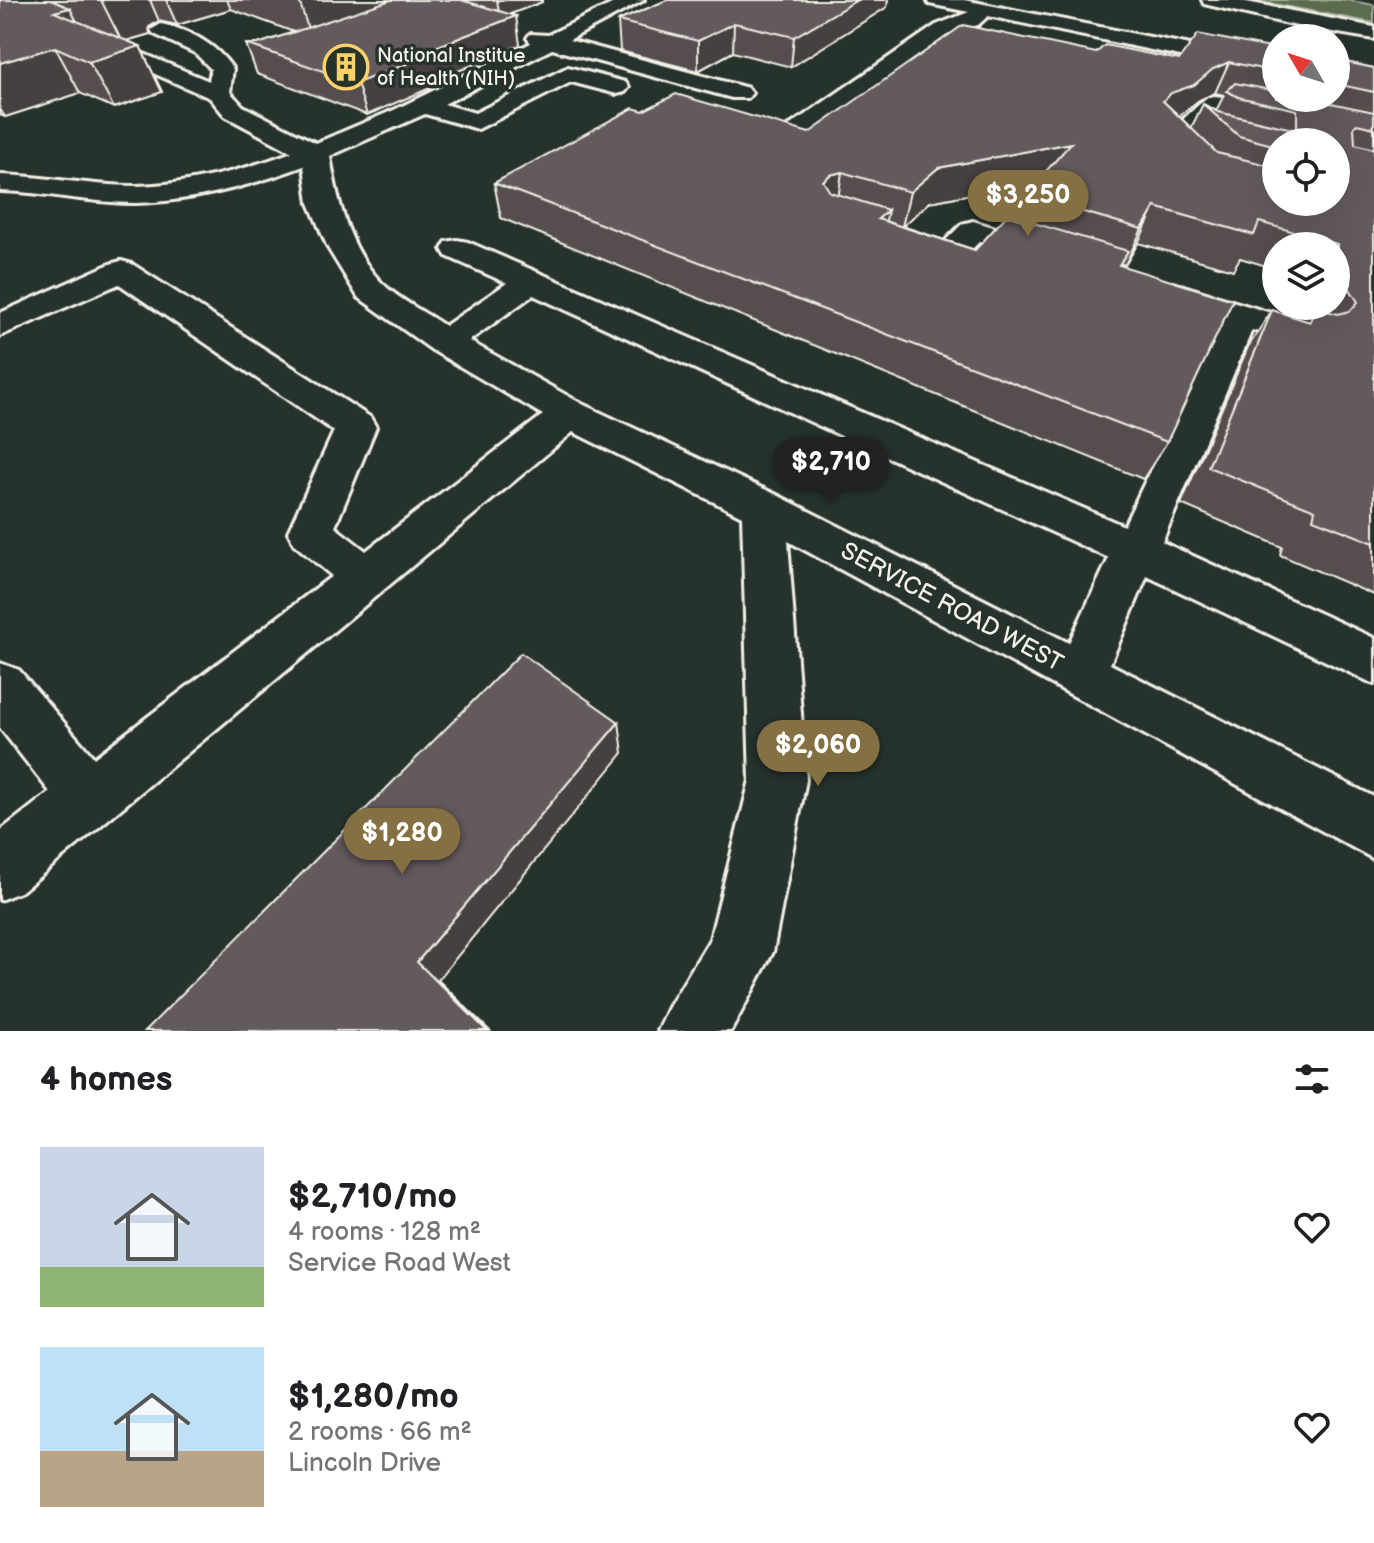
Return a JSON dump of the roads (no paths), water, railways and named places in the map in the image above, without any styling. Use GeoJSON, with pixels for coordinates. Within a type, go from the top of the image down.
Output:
{"type":"FeatureCollection","features":[{"type":"Feature","properties":{"kind":"street"},"geometry":{"type":"LineString","coordinates":[[936,0],[1262,66]]}},
{"type":"Feature","properties":{"kind":"street"},"geometry":{"type":"LineString","coordinates":[[1211,0],[1297,20],[1374,33]]}},
{"type":"Feature","properties":{"kind":"street"},"geometry":{"type":"LineString","coordinates":[[0,183],[115,195],[157,193],[209,184],[316,154],[629,1]]}},
{"type":"Feature","properties":{"kind":"street"},"geometry":{"type":"LineString","coordinates":[[776,147],[943,29],[971,21],[983,11]]}},
{"type":"Feature","properties":{"kind":"street"},"geometry":{"type":"LineString","coordinates":[[68,30],[218,93],[234,111],[316,154]]}},
{"type":"Feature","properties":{"kind":"street"},"geometry":{"type":"LineString","coordinates":[[161,30],[198,44],[211,53],[222,69],[218,93]]}},
{"type":"Feature","properties":{"kind":"street"},"geometry":{"type":"LineString","coordinates":[[519,33],[740,93]]}},
{"type":"Feature","properties":{"kind":"street"},"geometry":{"type":"LineString","coordinates":[[420,105],[478,122],[601,56]]}},
{"type":"Feature","properties":{"kind":"street"},"geometry":{"type":"LineString","coordinates":[[568,74],[642,93]]}},
{"type":"Feature","properties":{"kind":"street"},"geometry":{"type":"LineString","coordinates":[[1262,150],[1212,137],[1183,134],[1214,103],[1325,128]]}},
{"type":"Feature","properties":{"kind":"street"},"geometry":{"type":"LineString","coordinates":[[1350,134],[1374,139]]}},
{"type":"Feature","properties":{"kind":"street","name":"SERVICE ROAD WEST"},"geometry":{"type":"LineString","coordinates":[[316,154],[323,203],[343,248],[370,290],[445,342],[570,414],[764,508],[1374,829]]}},
{"type":"Feature","properties":{"kind":"street"},"geometry":{"type":"LineString","coordinates":[[878,232],[948,255],[973,230],[1077,263]]}},
{"type":"Feature","properties":{"kind":"street"},"geometry":{"type":"LineString","coordinates":[[457,249],[1135,550],[1374,662]]}},
{"type":"Feature","properties":{"kind":"street"},"geometry":{"type":"LineString","coordinates":[[0,326],[121,271],[356,427],[310,532],[365,576]]}},
{"type":"Feature","properties":{"kind":"street"},"geometry":{"type":"LineString","coordinates":[[445,342],[530,282]]}},
{"type":"Feature","properties":{"kind":"street"},"geometry":{"type":"LineString","coordinates":[[1137,282],[1310,337]]}},
{"type":"Feature","properties":{"kind":"street"},"geometry":{"type":"LineString","coordinates":[[1080,674],[1241,315]]}},
{"type":"Feature","properties":{"kind":"street"},"geometry":{"type":"LineString","coordinates":[[0,869],[570,414]]}},
{"type":"Feature","properties":{"kind":"street"},"geometry":{"type":"LineString","coordinates":[[693,1031],[740,952],[778,780],[764,508]]}},
{"type":"Feature","properties":{"kind":"street"},"geometry":{"type":"LineString","coordinates":[[0,687],[89,796]]}},
{"type":"Feature","properties":{"kind":"place","name":"National Institue of Health (NIH)"},"geometry":{"type":"Point","coordinates":[346,67]}}]}
